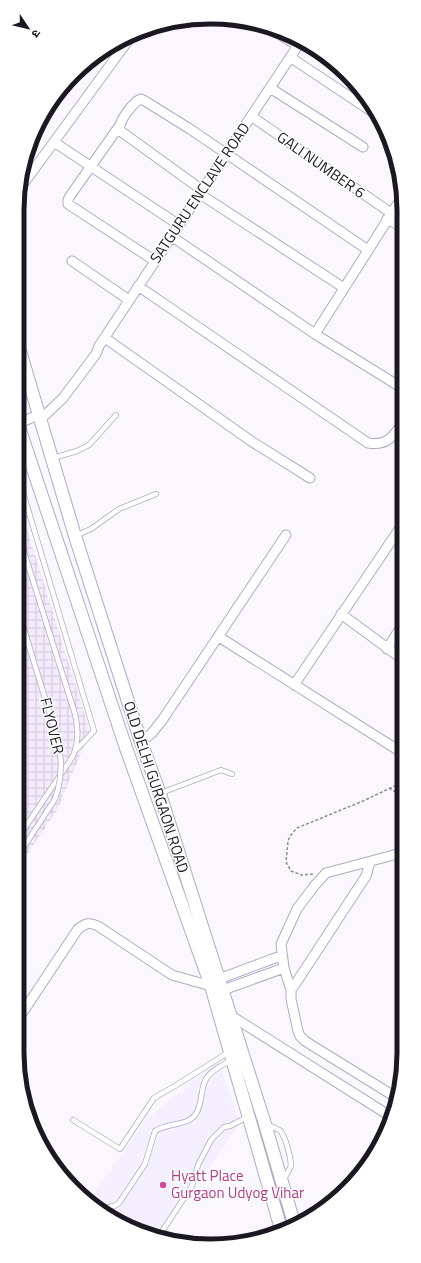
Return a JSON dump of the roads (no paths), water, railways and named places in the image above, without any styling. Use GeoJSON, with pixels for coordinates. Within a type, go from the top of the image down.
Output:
{"type":"FeatureCollection","features":[{"type":"Feature","properties":{"kind":"main road","name":"OLD DELHI GURGAON ROAD"},"geometry":{"type":"LineString","coordinates":[[24,364],[75,536],[141,742],[160,794],[218,985],[231,1055],[280,1226]]}},
{"type":"Feature","properties":{"kind":"main road","name":"OLD DELHI GURGAON ROAD"},"geometry":{"type":"LineString","coordinates":[[24,450],[136,777],[230,1015],[265,1124],[293,1220]]}},
{"type":"Feature","properties":{"kind":"main road"},"geometry":{"type":"LineString","coordinates":[[136,777],[151,771]]}},
{"type":"Feature","properties":{"kind":"street"},"geometry":{"type":"LineString","coordinates":[[27,178],[125,44]]}},
{"type":"Feature","properties":{"kind":"street","name":"SATGURU ENCLAVE ROAD"},"geometry":{"type":"LineString","coordinates":[[24,421],[40,414],[56,400],[93,350],[99,346],[105,338],[297,45]]}},
{"type":"Feature","properties":{"kind":"street"},"geometry":{"type":"LineString","coordinates":[[290,57],[367,108]]}},
{"type":"Feature","properties":{"kind":"street"},"geometry":{"type":"LineString","coordinates":[[270,88],[362,147]]}},
{"type":"Feature","properties":{"kind":"street"},"geometry":{"type":"LineString","coordinates":[[155,261],[68,204],[70,196],[90,167],[134,104],[141,99],[226,154],[368,250]]}},
{"type":"Feature","properties":{"kind":"street","name":"GALI NUMBER 6"},"geometry":{"type":"LineString","coordinates":[[251,116],[397,223]]}},
{"type":"Feature","properties":{"kind":"street"},"geometry":{"type":"LineString","coordinates":[[120,125],[119,130],[122,134],[201,192],[344,288]]}},
{"type":"Feature","properties":{"kind":"street"},"geometry":{"type":"LineString","coordinates":[[54,142],[179,225]]}},
{"type":"Feature","properties":{"kind":"street"},"geometry":{"type":"LineString","coordinates":[[315,334],[397,204]]}},
{"type":"Feature","properties":{"kind":"street"},"geometry":{"type":"LineString","coordinates":[[171,236],[315,334],[397,385]]}},
{"type":"Feature","properties":{"kind":"street"},"geometry":{"type":"LineString","coordinates":[[72,261],[129,300]]}},
{"type":"Feature","properties":{"kind":"street"},"geometry":{"type":"LineString","coordinates":[[138,286],[368,443],[376,444],[389,440],[397,430]]}},
{"type":"Feature","properties":{"kind":"street"},"geometry":{"type":"LineString","coordinates":[[105,338],[251,441],[310,478]]}},
{"type":"Feature","properties":{"kind":"street"},"geometry":{"type":"LineString","coordinates":[[294,685],[397,532]]}},
{"type":"Feature","properties":{"kind":"street"},"geometry":{"type":"LineString","coordinates":[[141,742],[161,723],[286,535]]}},
{"type":"Feature","properties":{"kind":"street"},"geometry":{"type":"LineString","coordinates":[[341,614],[397,655]]}},
{"type":"Feature","properties":{"kind":"street"},"geometry":{"type":"LineString","coordinates":[[387,649],[397,633]]}},
{"type":"Feature","properties":{"kind":"street"},"geometry":{"type":"LineString","coordinates":[[219,637],[397,749]]}},
{"type":"Feature","properties":{"kind":"street"},"geometry":{"type":"LineString","coordinates":[[392,1095],[310,1045],[300,1036],[291,999],[292,990],[284,968],[281,944],[297,909],[326,873],[397,854]]}},
{"type":"Feature","properties":{"kind":"street"},"geometry":{"type":"LineString","coordinates":[[292,990],[366,876],[370,862]]}},
{"type":"Feature","properties":{"kind":"street"},"geometry":{"type":"LineString","coordinates":[[24,1010],[78,929],[85,924],[91,923],[98,926],[172,975],[218,985],[284,968]]}},
{"type":"Feature","properties":{"kind":"street"},"geometry":{"type":"LineString","coordinates":[[218,985],[282,956]]}},
{"type":"Feature","properties":{"kind":"street"},"geometry":{"type":"LineString","coordinates":[[230,1015],[386,1114]]}},
{"type":"Feature","properties":{"kind":"lane"},"geometry":{"type":"LineString","coordinates":[[52,458],[77,451],[89,445],[116,415]]}},
{"type":"Feature","properties":{"kind":"lane"},"geometry":{"type":"LineString","coordinates":[[24,493],[94,731],[75,751]]}},
{"type":"Feature","properties":{"kind":"lane"},"geometry":{"type":"LineString","coordinates":[[75,536],[91,529],[118,509],[156,494]]}},
{"type":"Feature","properties":{"kind":"lane"},"geometry":{"type":"LineString","coordinates":[[24,552],[75,714],[78,736],[73,756],[24,829]]}},
{"type":"Feature","properties":{"kind":"lane","name":"FLYOVER"},"geometry":{"type":"LineString","coordinates":[[24,629],[59,744],[61,763],[60,780],[55,799],[24,847]]}},
{"type":"Feature","properties":{"kind":"lane"},"geometry":{"type":"LineString","coordinates":[[160,794],[221,770],[232,774]]}},
{"type":"Feature","properties":{"kind":"lane"},"geometry":{"type":"LineString","coordinates":[[73,1120],[120,1149],[154,1098],[231,1055]]}},
{"type":"Feature","properties":{"kind":"lane"},"geometry":{"type":"LineString","coordinates":[[107,1208],[119,1204],[145,1164],[155,1131],[189,1120],[195,1116],[198,1111],[206,1078],[231,1055]]}},
{"type":"Feature","properties":{"kind":"lane"},"geometry":{"type":"LineString","coordinates":[[161,1233],[192,1186],[198,1165],[211,1140],[224,1127],[230,1126],[249,1116]]}},
{"type":"Feature","properties":{"kind":"place","name":"Hyatt Place Gurgaon Udyog Vihar"},"geometry":{"type":"Point","coordinates":[163,1185]}}]}
